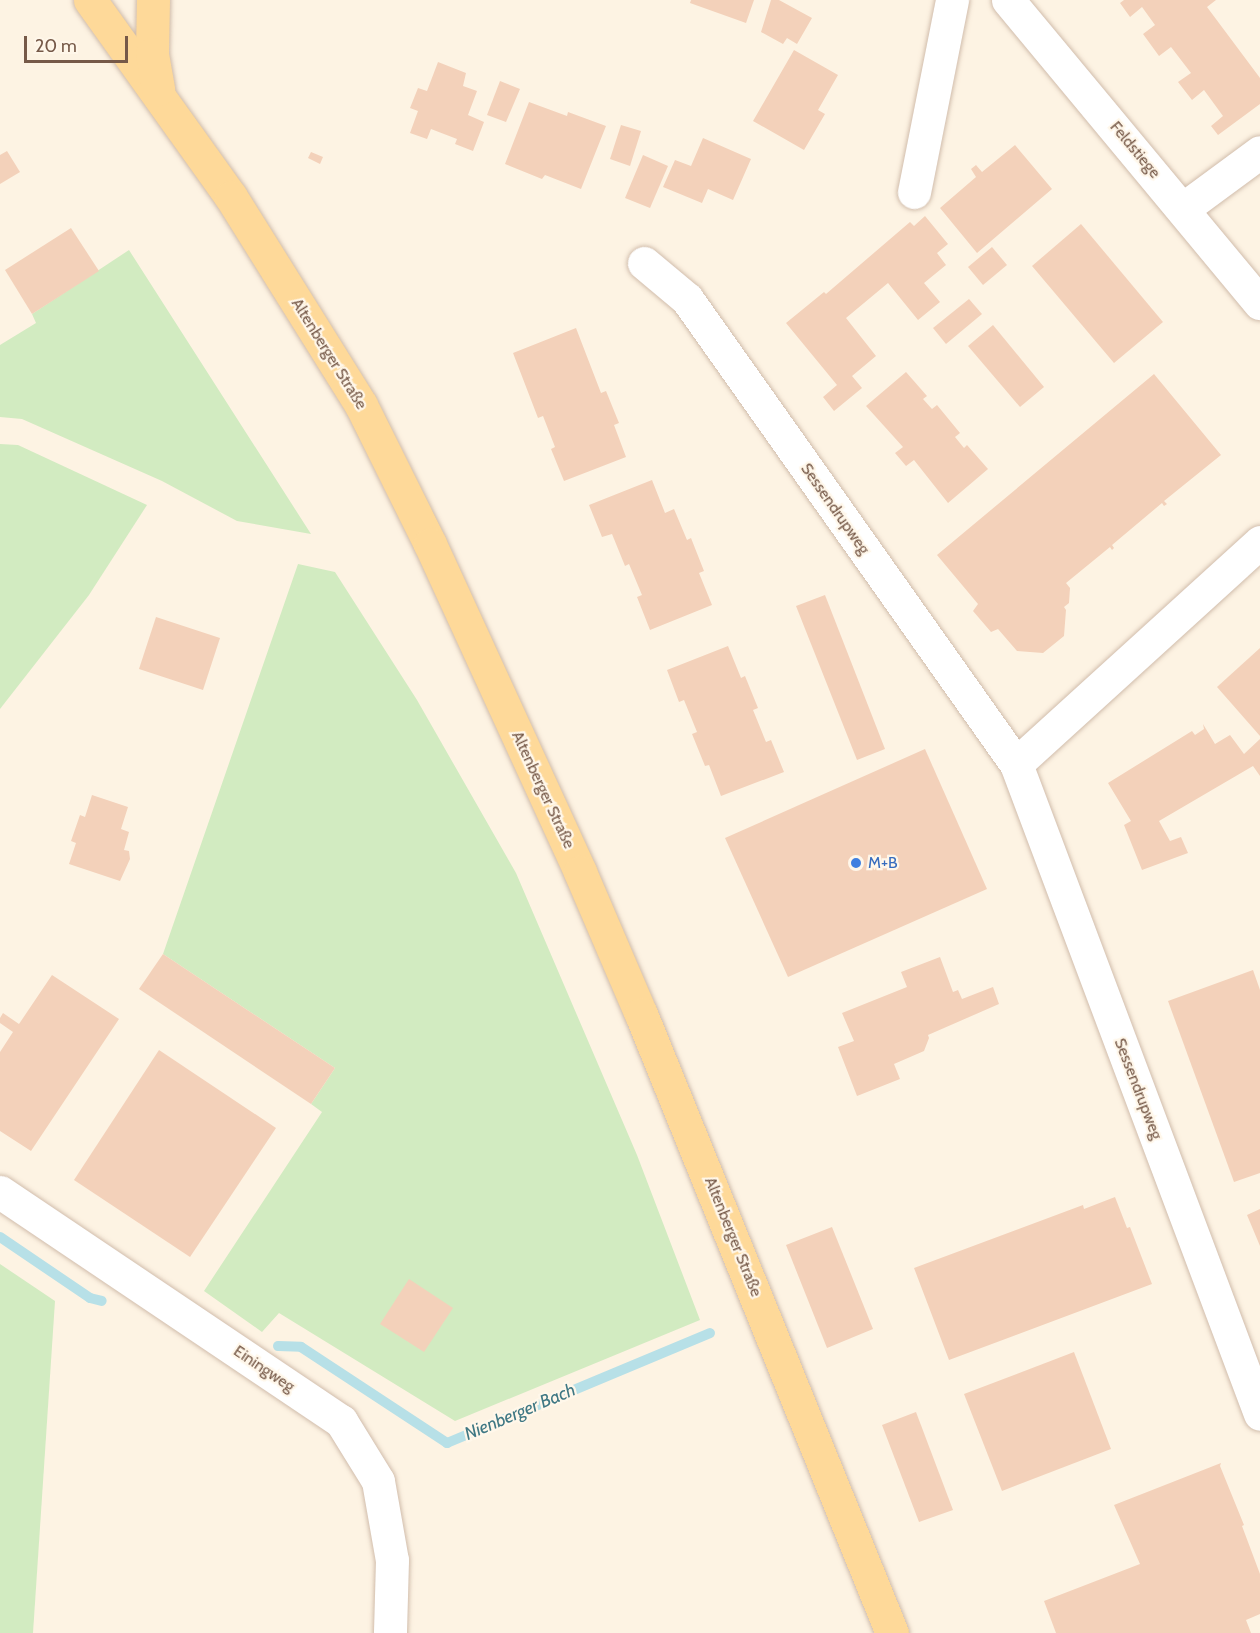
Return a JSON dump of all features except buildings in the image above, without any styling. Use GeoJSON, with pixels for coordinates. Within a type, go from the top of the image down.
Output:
{"type":"FeatureCollection","features":[{"type":"Feature","properties":{"kind":"main road","name":"Altenberger Straße"},"geometry":{"type":"LineString","coordinates":[[90,0],[231,197],[361,405],[430,544],[580,872],[650,1035],[892,1633]]}},
{"type":"Feature","properties":{"kind":"main road"},"geometry":{"type":"LineString","coordinates":[[153,0],[153,54],[159,94]]}},
{"type":"Feature","properties":{"kind":"street"},"geometry":{"type":"LineString","coordinates":[[914,192],[952,0]]}},
{"type":"Feature","properties":{"kind":"street","name":"Feldstiege"},"geometry":{"type":"LineString","coordinates":[[1008,0],[1184,208],[1260,303]]}},
{"type":"Feature","properties":{"kind":"street"},"geometry":{"type":"LineString","coordinates":[[1184,208],[1260,152]]}},
{"type":"Feature","properties":{"kind":"street","name":"Sessendrupweg"},"geometry":{"type":"LineString","coordinates":[[644,263],[687,299],[1016,764],[1260,1414]]}},
{"type":"Feature","properties":{"kind":"street"},"geometry":{"type":"LineString","coordinates":[[1016,764],[1260,542]]}},
{"type":"Feature","properties":{"kind":"street","name":"Einingweg"},"geometry":{"type":"LineString","coordinates":[[0,1192],[341,1421],[378,1481],[392,1560],[390,1633]]}},
{"type":"Feature","properties":{"kind":"green space"},"geometry":{"type":"Polygon","coordinates":[[[129,250],[311,534],[237,521],[162,481],[22,419],[0,417],[0,345],[36,323],[32,314],[129,250]]]}},
{"type":"Feature","properties":{"kind":"green space"},"geometry":{"type":"Polygon","coordinates":[[[0,444],[18,445],[147,505],[89,595],[0,709],[0,444]]]}},
{"type":"Feature","properties":{"kind":"green space"},"geometry":{"type":"Polygon","coordinates":[[[298,564],[335,572],[417,700],[516,873],[637,1155],[700,1320],[455,1421],[279,1313],[262,1332],[204,1291],[322,1112],[311,1104],[335,1068],[163,954],[298,564]]]}},
{"type":"Feature","properties":{"kind":"green space"},"geometry":{"type":"Polygon","coordinates":[[[0,1264],[55,1301],[33,1633],[0,1633],[0,1264]]]}},
{"type":"Feature","properties":{"kind":"waterway","name":"Nienberger Bach"},"geometry":{"type":"LineString","coordinates":[[0,1237],[90,1298],[102,1301]]}},
{"type":"Feature","properties":{"kind":"waterway","name":"Nienberger Bach"},"geometry":{"type":"LineString","coordinates":[[278,1346],[301,1347],[447,1443],[710,1333]]}},
{"type":"Feature","properties":{"kind":"place","name":"M+B"},"geometry":{"type":"Point","coordinates":[856,863]}}]}
